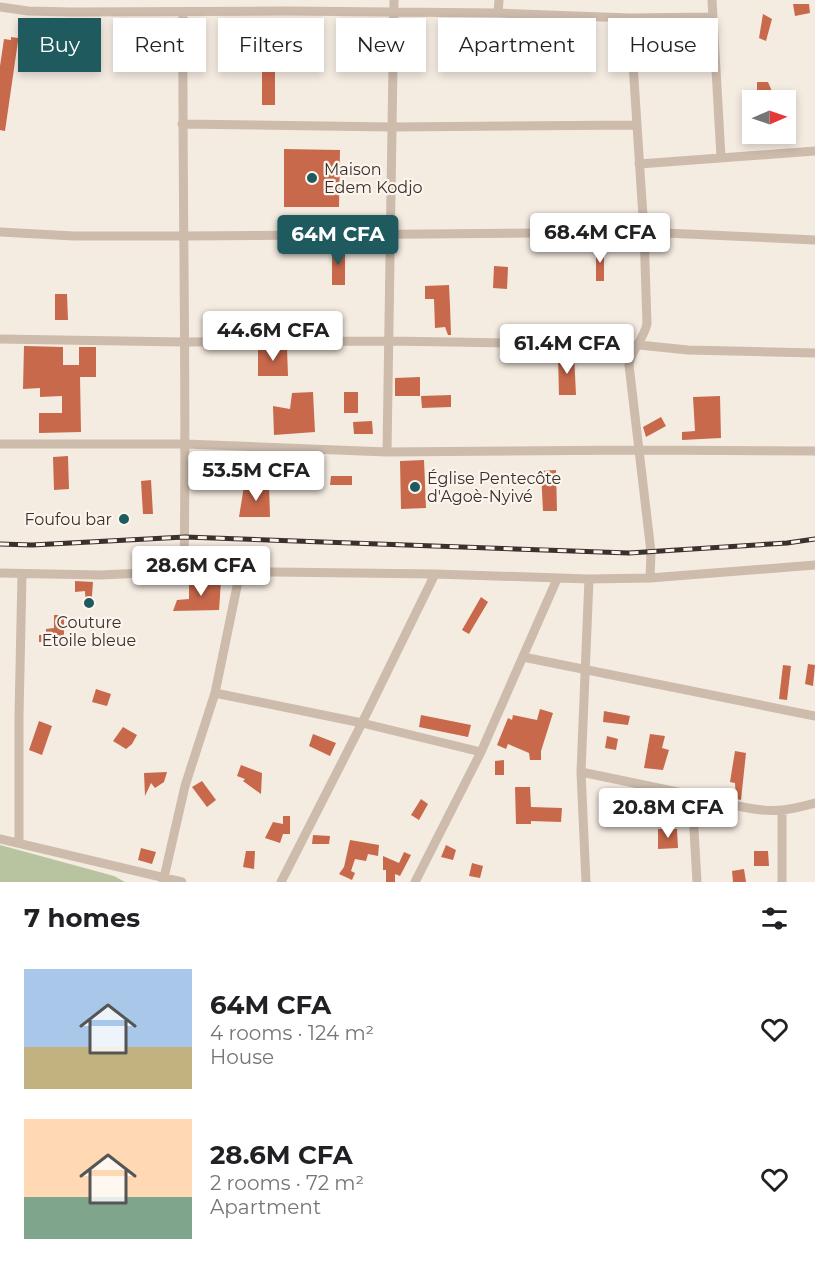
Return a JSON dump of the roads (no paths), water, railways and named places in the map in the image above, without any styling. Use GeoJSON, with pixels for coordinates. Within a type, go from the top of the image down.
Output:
{"type":"FeatureCollection","features":[{"type":"Feature","properties":{"kind":"street"},"geometry":{"type":"LineString","coordinates":[[285,0],[286,11]]}},
{"type":"Feature","properties":{"kind":"street"},"geometry":{"type":"LineString","coordinates":[[387,452],[394,0]]}},
{"type":"Feature","properties":{"kind":"street"},"geometry":{"type":"LineString","coordinates":[[498,13],[499,0]]}},
{"type":"Feature","properties":{"kind":"street"},"geometry":{"type":"LineString","coordinates":[[712,0],[721,157]]}},
{"type":"Feature","properties":{"kind":"street"},"geometry":{"type":"LineString","coordinates":[[1,3],[39,11],[498,13],[630,18],[712,16]]}},
{"type":"Feature","properties":{"kind":"street"},"geometry":{"type":"LineString","coordinates":[[183,12],[182,124],[185,236],[183,342],[186,444],[184,571]]}},
{"type":"Feature","properties":{"kind":"street"},"geometry":{"type":"LineString","coordinates":[[633,72],[644,232],[647,324],[639,345],[629,358],[629,365],[651,552],[650,578]]}},
{"type":"Feature","properties":{"kind":"street"},"geometry":{"type":"LineString","coordinates":[[182,124],[391,127],[636,125]]}},
{"type":"Feature","properties":{"kind":"street"},"geometry":{"type":"LineString","coordinates":[[639,164],[815,151]]}},
{"type":"Feature","properties":{"kind":"street"},"geometry":{"type":"LineString","coordinates":[[0,232],[74,236],[644,232],[815,240]]}},
{"type":"Feature","properties":{"kind":"street"},"geometry":{"type":"LineString","coordinates":[[0,339],[183,342],[390,340],[639,345],[699,350],[815,353]]}},
{"type":"Feature","properties":{"kind":"street"},"geometry":{"type":"LineString","coordinates":[[0,444],[186,444],[387,452],[815,451]]}},
{"type":"Feature","properties":{"kind":"street"},"geometry":{"type":"LineString","coordinates":[[0,573],[101,575],[184,571],[435,574],[589,579],[650,578],[815,565]]}},
{"type":"Feature","properties":{"kind":"street"},"geometry":{"type":"LineString","coordinates":[[163,880],[185,786],[215,693],[240,572]]}},
{"type":"Feature","properties":{"kind":"street"},"geometry":{"type":"LineString","coordinates":[[281,882],[435,574]]}},
{"type":"Feature","properties":{"kind":"street"},"geometry":{"type":"LineString","coordinates":[[19,843],[22,575]]}},
{"type":"Feature","properties":{"kind":"street"},"geometry":{"type":"LineString","coordinates":[[415,882],[481,752],[557,579]]}},
{"type":"Feature","properties":{"kind":"street"},"geometry":{"type":"LineString","coordinates":[[586,882],[581,772],[589,579]]}},
{"type":"Feature","properties":{"kind":"street"},"geometry":{"type":"LineString","coordinates":[[523,657],[815,716]]}},
{"type":"Feature","properties":{"kind":"street"},"geometry":{"type":"LineString","coordinates":[[215,693],[362,723],[481,752]]}},
{"type":"Feature","properties":{"kind":"street"},"geometry":{"type":"LineString","coordinates":[[581,772],[746,808],[782,810],[815,803]]}},
{"type":"Feature","properties":{"kind":"street"},"geometry":{"type":"LineString","coordinates":[[692,795],[697,882]]}},
{"type":"Feature","properties":{"kind":"street"},"geometry":{"type":"LineString","coordinates":[[782,810],[782,882]]}},
{"type":"Feature","properties":{"kind":"street"},"geometry":{"type":"LineString","coordinates":[[0,839],[163,880],[182,882]]}},
{"type":"Feature","properties":{"kind":"railway"},"geometry":{"type":"LineString","coordinates":[[0,544],[32,545],[185,537],[629,553],[787,543],[815,539]]}},
{"type":"Feature","properties":{"kind":"place","name":"Maison Edem Kodjo"},"geometry":{"type":"Point","coordinates":[312,178]}},
{"type":"Feature","properties":{"kind":"place","name":"Église Pentecôte d'Agoè-Nyivé"},"geometry":{"type":"Point","coordinates":[415,487]}},
{"type":"Feature","properties":{"kind":"place","name":"Foufou bar"},"geometry":{"type":"Point","coordinates":[124,519]}},
{"type":"Feature","properties":{"kind":"place","name":"Couture Etoile bleue"},"geometry":{"type":"Point","coordinates":[89,603]}}]}
